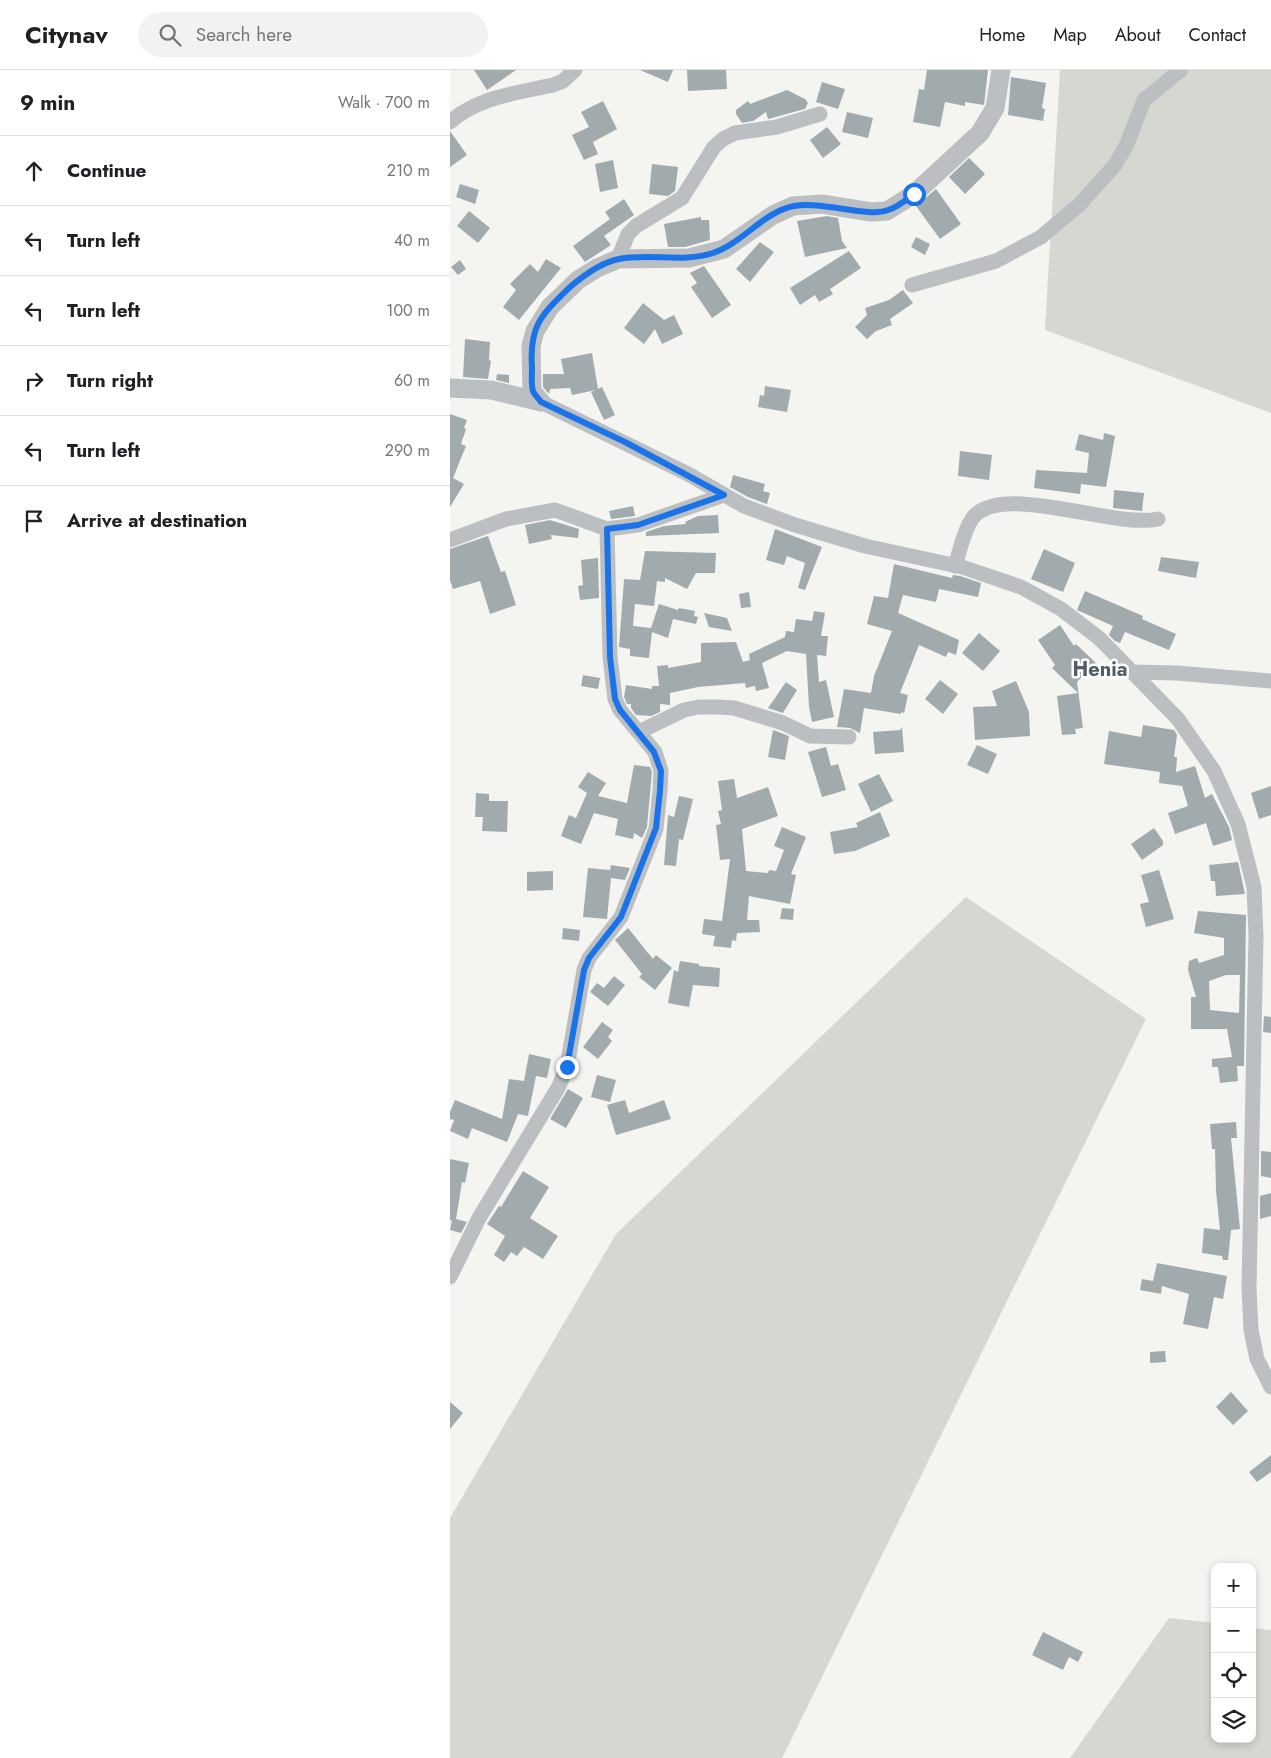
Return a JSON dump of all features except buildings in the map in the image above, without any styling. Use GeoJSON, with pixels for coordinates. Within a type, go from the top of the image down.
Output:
{"type":"FeatureCollection","features":[{"type":"Feature","properties":{"kind":"street"},"geometry":{"type":"LineString","coordinates":[[450,122],[468,108],[485,100],[552,86],[563,81],[575,70]]}},
{"type":"Feature","properties":{"kind":"street"},"geometry":{"type":"LineString","coordinates":[[541,402],[532,391],[531,346],[541,319],[550,306],[578,280],[597,268],[618,259],[689,258],[724,250],[773,214],[793,206],[822,204],[871,212],[887,211],[914,194],[980,133],[995,108],[1001,70]]}},
{"type":"Feature","properties":{"kind":"street"},"geometry":{"type":"LineString","coordinates":[[912,285],[996,261],[1040,237],[1080,205],[1114,165],[1126,146],[1144,100],[1181,70]]}},
{"type":"Feature","properties":{"kind":"street"},"geometry":{"type":"LineString","coordinates":[[618,259],[628,234],[636,226],[682,198],[714,147],[723,139],[735,133],[777,127],[820,114]]}},
{"type":"Feature","properties":{"kind":"street"},"geometry":{"type":"LineString","coordinates":[[450,388],[491,390],[541,402],[625,442],[744,506],[795,525],[865,546],[954,566],[1021,587],[1061,608],[1099,638],[1178,719],[1214,771],[1238,824],[1254,887],[1256,936],[1249,1288],[1251,1330],[1257,1359],[1271,1386]]}},
{"type":"Feature","properties":{"kind":"street"},"geometry":{"type":"LineString","coordinates":[[450,540],[506,519],[555,510],[607,529],[638,525],[724,495]]}},
{"type":"Feature","properties":{"kind":"street"},"geometry":{"type":"LineString","coordinates":[[954,566],[972,518],[981,510],[994,504],[1014,502],[1034,504],[1125,521],[1144,522],[1158,519]]}},
{"type":"Feature","properties":{"kind":"street"},"geometry":{"type":"LineString","coordinates":[[450,1277],[479,1218],[558,1088],[567,1067],[584,970],[589,958],[621,917],[656,828],[661,771],[654,752],[620,710],[612,682],[607,529]]}},
{"type":"Feature","properties":{"kind":"street"},"geometry":{"type":"LineString","coordinates":[[1132,672],[1177,673],[1271,681]]}},
{"type":"Feature","properties":{"kind":"street"},"geometry":{"type":"LineString","coordinates":[[639,732],[684,710],[698,707],[718,707],[734,708],[783,723],[810,736],[849,737]]}},
{"type":"Feature","properties":{"kind":"shaded area"},"geometry":{"type":"Polygon","coordinates":[[[1060,70],[1271,70],[1271,413],[1045,330],[1060,70]]]}},
{"type":"Feature","properties":{"kind":"shaded area"},"geometry":{"type":"Polygon","coordinates":[[[966,897],[1146,1019],[782,1758],[450,1758],[450,1518],[616,1234],[966,897]]]}},
{"type":"Feature","properties":{"kind":"shaded area"},"geometry":{"type":"Polygon","coordinates":[[[1169,1618],[1211,1623],[1211,1743],[1256,1743],[1256,1628],[1271,1630],[1271,1758],[1070,1758],[1169,1618]]]}},
{"type":"Feature","properties":{"kind":"district","name":"Henia"},"geometry":{"type":"Point","coordinates":[1100,669]}},
{"type":"Feature","properties":{"kind":"route"},"geometry":{"type":"LineString","coordinates":[[567,1067],[584,970],[589,958],[612,931],[621,917],[656,828],[660,791],[661,771],[654,752],[620,710],[615,699],[610,657],[607,529],[638,525],[724,495],[688,474],[625,442],[564,415],[541,402],[532,391],[531,346],[535,331],[550,306],[578,280],[597,268],[618,259],[689,258],[708,255],[724,250],[773,214],[793,206],[822,204],[871,212],[887,211],[914,194]]}}]}
